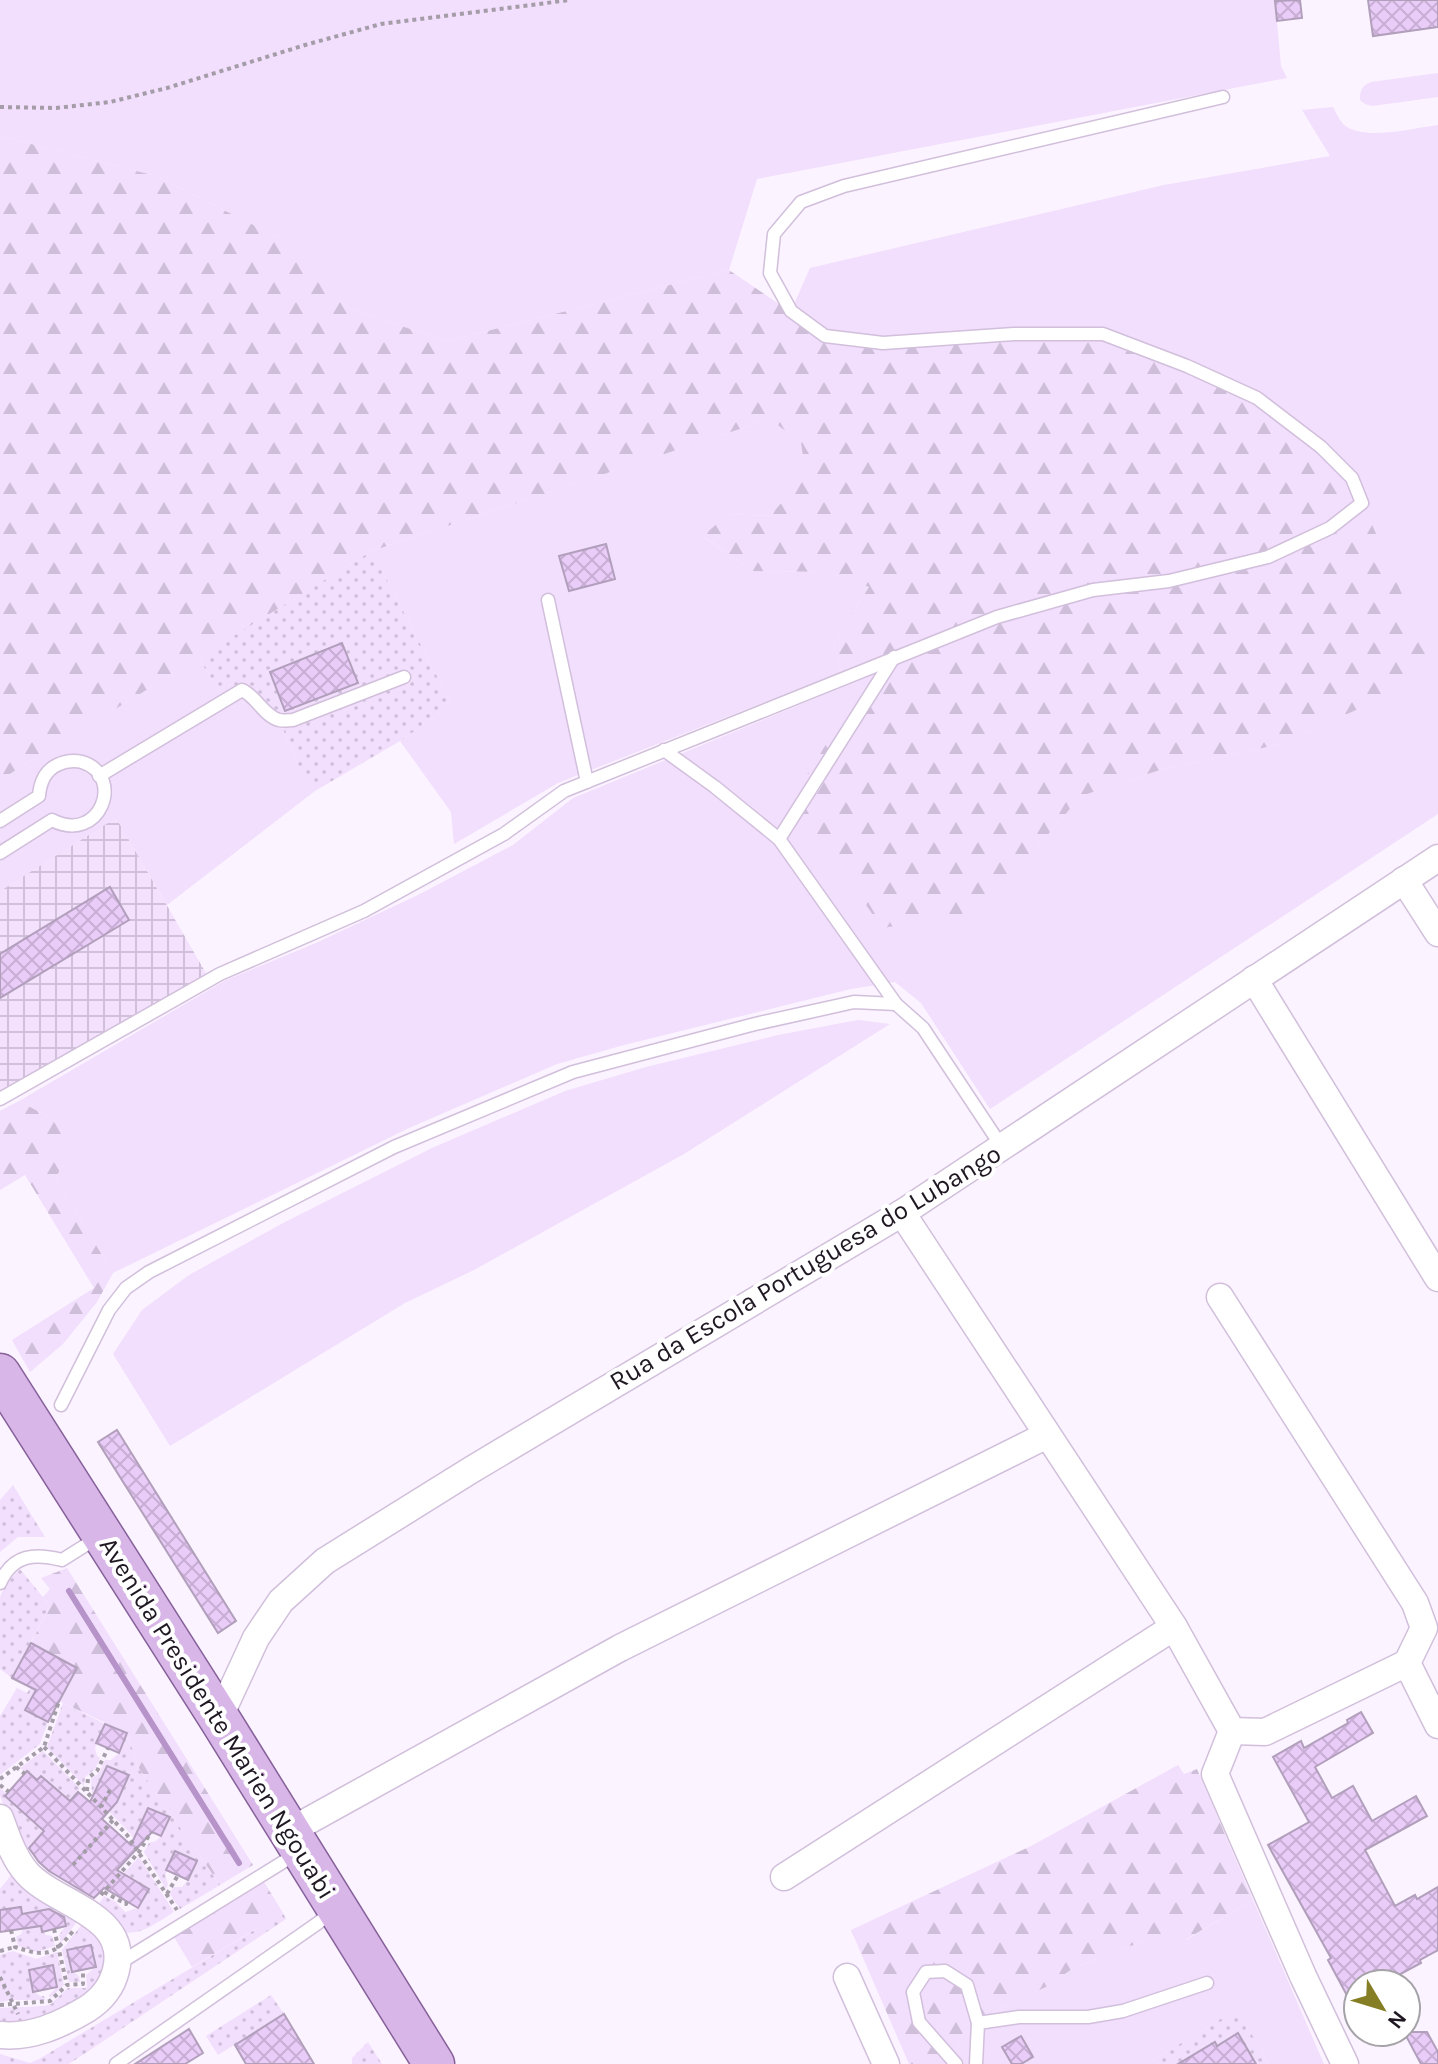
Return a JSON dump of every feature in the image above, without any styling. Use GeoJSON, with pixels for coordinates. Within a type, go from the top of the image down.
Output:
{"type":"FeatureCollection","features":[{"type":"Feature","properties":{"kind":"main road","name":"Avenida Presidente Marien Ngouabi"},"geometry":{"type":"LineString","coordinates":[[0,1374],[434,2064]]}},
{"type":"Feature","properties":{"kind":"street","name":"Rua da Escola Portuguesa do Lubango"},"geometry":{"type":"LineString","coordinates":[[219,1718],[256,1638],[281,1601],[325,1561],[535,1431],[902,1213],[1438,858]]}},
{"type":"Feature","properties":{"kind":"street"},"geometry":{"type":"LineString","coordinates":[[1404,880],[1438,933]]}},
{"type":"Feature","properties":{"kind":"street"},"geometry":{"type":"LineString","coordinates":[[1254,979],[1438,1278]]}},
{"type":"Feature","properties":{"kind":"street"},"geometry":{"type":"LineString","coordinates":[[902,1213],[1174,1627],[1232,1731]]}},
{"type":"Feature","properties":{"kind":"street"},"geometry":{"type":"LineString","coordinates":[[1220,1297],[1415,1603],[1424,1628],[1407,1663],[1265,1732],[1232,1731]]}},
{"type":"Feature","properties":{"kind":"street"},"geometry":{"type":"LineString","coordinates":[[296,1841],[620,1648],[1047,1435]]}},
{"type":"Feature","properties":{"kind":"street"},"geometry":{"type":"LineString","coordinates":[[784,1877],[1174,1627]]}},
{"type":"Feature","properties":{"kind":"street"},"geometry":{"type":"LineString","coordinates":[[1407,1663],[1438,1725]]}},
{"type":"Feature","properties":{"kind":"street"},"geometry":{"type":"LineString","coordinates":[[1232,1731],[1215,1774],[1345,2064]]}},
{"type":"Feature","properties":{"kind":"street"},"geometry":{"type":"LineString","coordinates":[[0,1818],[13,1850],[28,1874],[47,1889],[88,1912],[108,1931],[117,1952],[114,1977],[107,1991],[92,2005],[52,2027],[27,2034],[0,2035]]}},
{"type":"Feature","properties":{"kind":"street"},"geometry":{"type":"LineString","coordinates":[[847,1977],[886,2064]]}},
{"type":"Feature","properties":{"kind":"lane"},"geometry":{"type":"LineString","coordinates":[[0,1099],[220,974],[364,911],[504,834],[564,791],[997,617],[1093,590],[1169,581],[1268,557],[1330,528],[1362,503],[1352,478],[1321,447],[1257,398],[1187,366],[1103,334],[1014,334],[883,343],[825,336],[791,311],[770,273],[774,234],[801,202],[844,186],[1223,97]]}},
{"type":"Feature","properties":{"kind":"lane"},"geometry":{"type":"LineString","coordinates":[[548,600],[587,782]]}},
{"type":"Feature","properties":{"kind":"lane"},"geometry":{"type":"LineString","coordinates":[[779,839],[894,657]]}},
{"type":"Feature","properties":{"kind":"lane"},"geometry":{"type":"LineString","coordinates":[[99,776],[242,690],[250,693],[277,720],[293,720],[404,677]]}},
{"type":"Feature","properties":{"kind":"lane"},"geometry":{"type":"LineString","coordinates":[[664,750],[779,839],[896,1004],[923,1028],[1002,1147]]}},
{"type":"Feature","properties":{"kind":"lane"},"geometry":{"type":"LineString","coordinates":[[0,821],[39,796],[43,778],[58,764],[80,762],[90,766],[99,776],[105,793],[98,813],[90,821],[70,826],[52,820],[0,853]]}},
{"type":"Feature","properties":{"kind":"lane"},"geometry":{"type":"LineString","coordinates":[[61,1405],[109,1310],[126,1288],[149,1272],[394,1147],[573,1072],[755,1024],[854,1002],[896,1004]]}},
{"type":"Feature","properties":{"kind":"lane"},"geometry":{"type":"LineString","coordinates":[[0,1583],[17,1562],[28,1556],[49,1556],[62,1560],[103,1534]]}},
{"type":"Feature","properties":{"kind":"lane"},"geometry":{"type":"LineString","coordinates":[[117,1965],[185,1922],[296,1841]]}},
{"type":"Feature","properties":{"kind":"lane"},"geometry":{"type":"LineString","coordinates":[[116,2064],[337,1907]]}},
{"type":"Feature","properties":{"kind":"lane"},"geometry":{"type":"LineString","coordinates":[[956,2064],[919,2022],[913,1992],[926,1972],[945,1971],[967,1985],[978,2023],[976,2064]]}},
{"type":"Feature","properties":{"kind":"lane"},"geometry":{"type":"LineString","coordinates":[[978,2023],[1019,2017],[1088,2017],[1123,2011],[1207,1983]]}},
{"type":"Feature","properties":{"kind":"path"},"geometry":{"type":"LineString","coordinates":[[0,107],[56,108],[110,102],[381,24],[570,0]]}},
{"type":"Feature","properties":{"kind":"path"},"geometry":{"type":"LineString","coordinates":[[9,1792],[0,1782],[44,1747],[59,1701]]}},
{"type":"Feature","properties":{"kind":"path"},"geometry":{"type":"LineString","coordinates":[[44,1747],[127,1835],[185,1922]]}},
{"type":"Feature","properties":{"kind":"path"},"geometry":{"type":"LineString","coordinates":[[87,1792],[88,1778],[97,1771],[108,1748]]}},
{"type":"Feature","properties":{"kind":"path"},"geometry":{"type":"LineString","coordinates":[[16,1767],[25,1774]]}},
{"type":"Feature","properties":{"kind":"path"},"geometry":{"type":"LineString","coordinates":[[101,1807],[110,1790]]}},
{"type":"Feature","properties":{"kind":"path"},"geometry":{"type":"LineString","coordinates":[[73,1865],[113,1820]]}},
{"type":"Feature","properties":{"kind":"path"},"geometry":{"type":"LineString","coordinates":[[166,1894],[178,1875]]}},
{"type":"Feature","properties":{"kind":"path"},"geometry":{"type":"LineString","coordinates":[[104,1892],[126,1904],[127,1901]]}},
{"type":"Feature","properties":{"kind":"path"},"geometry":{"type":"LineString","coordinates":[[54,1929],[67,1985]]}},
{"type":"Feature","properties":{"kind":"path"},"geometry":{"type":"LineString","coordinates":[[0,1951],[15,1947]]}},
{"type":"Feature","properties":{"kind":"path"},"geometry":{"type":"LineString","coordinates":[[0,2005],[50,2001],[67,1985],[83,1984],[83,1970]]}},
{"type":"Feature","properties":{"kind":"path"},"geometry":{"type":"LineString","coordinates":[[0,1977],[27,2034]]}},
{"type":"Feature","properties":{"kind":"shaded area"},"geometry":{"type":"Polygon","coordinates":[[[116,817],[207,975],[0,1091],[0,891],[116,817]]]}},
{"type":"Feature","properties":{"kind":"green space"},"geometry":{"type":"Polygon","coordinates":[[[0,0],[1275,0],[1281,66],[1287,78],[757,179],[729,270],[447,341],[347,308],[293,245],[156,176],[0,136],[0,0]]]}},
{"type":"Feature","properties":{"kind":"green space"},"geometry":{"type":"Polygon","coordinates":[[[1438,73],[1438,97],[1372,106],[1360,100],[1362,89],[1371,82],[1438,73]]]}},
{"type":"Feature","properties":{"kind":"green space"},"geometry":{"type":"Polygon","coordinates":[[[1333,107],[1343,124],[1362,132],[1389,132],[1438,125],[1438,814],[990,1109],[921,1003],[895,982],[851,989],[557,1064],[409,1128],[113,1273],[55,1178],[65,1163],[56,1121],[19,1101],[226,980],[316,943],[420,894],[513,845],[573,798],[870,676],[1032,853],[1081,796],[1163,769],[1281,744],[1365,706],[1431,664],[1362,503],[883,343],[825,336],[791,311],[810,268],[1164,185],[1330,156],[1302,110],[1333,107]]]}},
{"type":"Feature","properties":{"kind":"green space"},"geometry":{"type":"Polygon","coordinates":[[[0,136],[156,176],[293,245],[347,308],[447,341],[729,270],[826,336],[883,343],[1103,334],[1257,398],[1352,478],[1432,664],[1365,706],[1281,744],[1163,769],[1081,796],[1032,853],[960,916],[882,928],[792,798],[869,677],[841,672],[834,643],[869,587],[827,572],[753,571],[703,536],[728,514],[770,516],[806,474],[801,443],[770,419],[372,551],[0,780],[0,136]]]}},
{"type":"Feature","properties":{"kind":"green space"},"geometry":{"type":"Polygon","coordinates":[[[770,419],[801,443],[807,474],[770,516],[728,514],[704,537],[753,571],[827,572],[869,587],[834,643],[841,672],[558,783],[454,844],[451,812],[400,741],[452,705],[372,551],[770,419]]]}},
{"type":"Feature","properties":{"kind":"green space"},"geometry":{"type":"Polygon","coordinates":[[[372,551],[452,705],[400,741],[315,791],[303,776],[283,729],[216,685],[198,658],[372,551]]]}},
{"type":"Feature","properties":{"kind":"green space"},"geometry":{"type":"Polygon","coordinates":[[[198,658],[216,685],[283,729],[303,776],[315,791],[167,905],[116,818],[0,891],[0,780],[198,658]]]}},
{"type":"Feature","properties":{"kind":"green space"},"geometry":{"type":"Polygon","coordinates":[[[858,1020],[890,1024],[684,1154],[474,1270],[405,1303],[170,1446],[113,1354],[142,1310],[189,1275],[285,1222],[432,1148],[565,1091],[646,1067],[778,1035],[858,1020]]]}},
{"type":"Feature","properties":{"kind":"green space"},"geometry":{"type":"Polygon","coordinates":[[[19,1101],[56,1121],[75,1138],[55,1178],[113,1273],[97,1302],[63,1344],[30,1372],[12,1340],[94,1288],[25,1175],[0,1190],[0,1111],[19,1101]]]}},
{"type":"Feature","properties":{"kind":"green space"},"geometry":{"type":"Polygon","coordinates":[[[13,1485],[45,1537],[18,1537],[0,1552],[0,1500],[13,1485]]]}},
{"type":"Feature","properties":{"kind":"green space"},"geometry":{"type":"Polygon","coordinates":[[[67,1568],[253,1865],[220,1885],[138,1767],[127,1733],[59,1701],[77,1668],[31,1643],[50,1606],[43,1597],[50,1589],[41,1578],[67,1568]]]}},
{"type":"Feature","properties":{"kind":"green space"},"geometry":{"type":"Polygon","coordinates":[[[20,1569],[50,1606],[12,1678],[0,1669],[0,1597],[5,1585],[20,1569]]]}},
{"type":"Feature","properties":{"kind":"green space"},"geometry":{"type":"Polygon","coordinates":[[[17,1688],[27,1693],[30,1688],[36,1690],[25,1710],[48,1722],[40,1744],[0,1775],[0,1716],[17,1688]]]}},
{"type":"Feature","properties":{"kind":"green space"},"geometry":{"type":"Polygon","coordinates":[[[63,1703],[105,1724],[95,1748],[100,1758],[95,1769],[85,1777],[84,1786],[47,1747],[63,1703]]]}},
{"type":"Feature","properties":{"kind":"green space"},"geometry":{"type":"Polygon","coordinates":[[[127,1733],[138,1767],[220,1885],[180,1909],[170,1894],[173,1887],[182,1887],[188,1880],[167,1871],[166,1889],[144,1852],[149,1843],[161,1836],[139,1827],[138,1845],[92,1794],[91,1779],[99,1773],[105,1760],[111,1760],[119,1753],[127,1733]]]}},
{"type":"Feature","properties":{"kind":"green space"},"geometry":{"type":"Polygon","coordinates":[[[43,1751],[80,1788],[23,1855],[0,1796],[0,1788],[7,1794],[37,1780],[20,1768],[43,1751]]]}},
{"type":"Feature","properties":{"kind":"green space"},"geometry":{"type":"Polygon","coordinates":[[[1178,1765],[1184,1774],[1197,1769],[1253,1900],[1185,1940],[1149,1940],[1072,1969],[1048,1986],[1003,2007],[964,2033],[952,2064],[909,2064],[851,1930],[1033,1845],[1178,1765]]]}},
{"type":"Feature","properties":{"kind":"green space"},"geometry":{"type":"Polygon","coordinates":[[[139,1857],[174,1912],[133,1933],[120,1930],[97,1907],[104,1896],[116,1902],[125,1912],[138,1908],[149,1889],[128,1877],[108,1890],[139,1857]]]}},
{"type":"Feature","properties":{"kind":"green space"},"geometry":{"type":"Polygon","coordinates":[[[15,1870],[81,1916],[61,1943],[59,1935],[65,1927],[42,1931],[52,1936],[55,1946],[37,1952],[18,1946],[16,1937],[23,1929],[0,1932],[0,1889],[15,1870]]]}},
{"type":"Feature","properties":{"kind":"green space"},"geometry":{"type":"Polygon","coordinates":[[[264,1882],[283,1913],[192,1967],[174,1937],[264,1882]]]}},
{"type":"Feature","properties":{"kind":"green space"},"geometry":{"type":"Polygon","coordinates":[[[1253,1900],[1324,2064],[1269,2064],[1237,2009],[1147,2064],[952,2064],[964,2033],[1003,2007],[1048,1986],[1072,1969],[1149,1940],[1186,1940],[1253,1900]]]}},
{"type":"Feature","properties":{"kind":"green space"},"geometry":{"type":"Polygon","coordinates":[[[283,1913],[286,1919],[69,2064],[0,2064],[0,2054],[30,2063],[39,2059],[283,1913]]]}},
{"type":"Feature","properties":{"kind":"green space"},"geometry":{"type":"Polygon","coordinates":[[[86,1919],[104,1947],[106,1969],[94,1991],[40,2022],[0,2025],[0,2008],[45,2006],[68,1988],[87,1988],[86,1975],[94,1968],[73,1972],[79,1976],[80,1982],[69,1982],[62,1950],[86,1919]]]}},
{"type":"Feature","properties":{"kind":"green space"},"geometry":{"type":"Polygon","coordinates":[[[13,1951],[36,1959],[57,1952],[64,1985],[50,1998],[49,1995],[56,1988],[34,1992],[44,1996],[45,2000],[0,2002],[0,1955],[13,1951]]]}},
{"type":"Feature","properties":{"kind":"green space"},"geometry":{"type":"Polygon","coordinates":[[[271,1995],[284,2014],[218,2055],[206,2036],[271,1995]]]}},
{"type":"Feature","properties":{"kind":"green space"},"geometry":{"type":"Polygon","coordinates":[[[1237,2009],[1269,2064],[1147,2064],[1237,2009]]]}},
{"type":"Feature","properties":{"kind":"green space"},"geometry":{"type":"Polygon","coordinates":[[[368,2042],[382,2064],[352,2064],[352,2058],[368,2042]]]}},
{"type":"Feature","properties":{"kind":"building"},"geometry":{"type":"Polygon","coordinates":[[[1300,0],[1302,18],[1277,21],[1275,1],[1300,0]]]}},
{"type":"Feature","properties":{"kind":"building"},"geometry":{"type":"Polygon","coordinates":[[[1368,0],[1438,0],[1438,27],[1373,36],[1368,0]]]}},
{"type":"Feature","properties":{"kind":"building"},"geometry":{"type":"Polygon","coordinates":[[[606,544],[615,579],[569,591],[559,556],[606,544]]]}},
{"type":"Feature","properties":{"kind":"building"},"geometry":{"type":"Polygon","coordinates":[[[342,643],[358,683],[285,711],[270,672],[342,643]]]}},
{"type":"Feature","properties":{"kind":"building"},"geometry":{"type":"Polygon","coordinates":[[[110,887],[129,920],[0,998],[0,954],[110,887]]]}},
{"type":"Feature","properties":{"kind":"building"},"geometry":{"type":"Polygon","coordinates":[[[117,1430],[236,1621],[218,1633],[98,1442],[117,1430]]]}},
{"type":"Feature","properties":{"kind":"building"},"geometry":{"type":"Polygon","coordinates":[[[31,1643],[77,1668],[48,1722],[25,1710],[36,1690],[12,1678],[31,1643]]]}},
{"type":"Feature","properties":{"kind":"building"},"geometry":{"type":"Polygon","coordinates":[[[1361,1712],[1373,1733],[1315,1767],[1332,1798],[1353,1786],[1372,1821],[1416,1796],[1427,1816],[1365,1850],[1395,1906],[1415,1895],[1417,1899],[1438,1887],[1438,1950],[1412,1968],[1342,1968],[1342,1986],[1328,1960],[1331,1958],[1268,1845],[1309,1822],[1273,1757],[1301,1741],[1304,1748],[1348,1723],[1347,1720],[1361,1712]]]}},
{"type":"Feature","properties":{"kind":"building"},"geometry":{"type":"Polygon","coordinates":[[[105,1724],[127,1733],[119,1753],[96,1743],[105,1724]]]}},
{"type":"Feature","properties":{"kind":"building"},"geometry":{"type":"Polygon","coordinates":[[[107,1766],[129,1775],[117,1802],[102,1819],[131,1845],[148,1808],[170,1817],[161,1836],[152,1832],[117,1870],[149,1889],[138,1908],[104,1888],[94,1898],[49,1871],[29,1848],[44,1831],[5,1796],[27,1771],[37,1780],[41,1776],[70,1801],[78,1792],[90,1802],[107,1766]]]}},
{"type":"Feature","properties":{"kind":"building"},"geometry":{"type":"Polygon","coordinates":[[[175,1851],[197,1861],[188,1880],[166,1870],[175,1851]]]}},
{"type":"Feature","properties":{"kind":"building"},"geometry":{"type":"Polygon","coordinates":[[[21,1907],[22,1914],[49,1909],[64,1917],[66,1926],[42,1932],[41,1926],[0,1932],[0,1910],[21,1907]]]}},
{"type":"Feature","properties":{"kind":"building"},"geometry":{"type":"Polygon","coordinates":[[[91,1945],[96,1967],[72,1972],[67,1950],[91,1945]]]}},
{"type":"Feature","properties":{"kind":"building"},"geometry":{"type":"Polygon","coordinates":[[[53,1965],[57,1987],[33,1992],[29,1970],[53,1965]]]}},
{"type":"Feature","properties":{"kind":"building"},"geometry":{"type":"Polygon","coordinates":[[[284,2014],[314,2064],[246,2064],[235,2045],[284,2014]]]}},
{"type":"Feature","properties":{"kind":"building"},"geometry":{"type":"Polygon","coordinates":[[[189,2029],[203,2053],[185,2064],[135,2064],[189,2029]]]}},
{"type":"Feature","properties":{"kind":"building"},"geometry":{"type":"Polygon","coordinates":[[[1422,2032],[1427,2032],[1438,2052],[1438,2064],[1421,2064],[1412,2048],[1422,2048],[1422,2032]]]}},
{"type":"Feature","properties":{"kind":"building"},"geometry":{"type":"Polygon","coordinates":[[[1238,2033],[1256,2064],[1178,2064],[1215,2042],[1217,2046],[1238,2033]]]}},
{"type":"Feature","properties":{"kind":"building"},"geometry":{"type":"Polygon","coordinates":[[[1021,2036],[1033,2057],[1021,2064],[1012,2064],[1002,2047],[1021,2036]]]}},
{"type":"Feature","properties":{"kind":"waterway"},"geometry":{"type":"LineString","coordinates":[[69,1591],[239,1863]]}}]}
